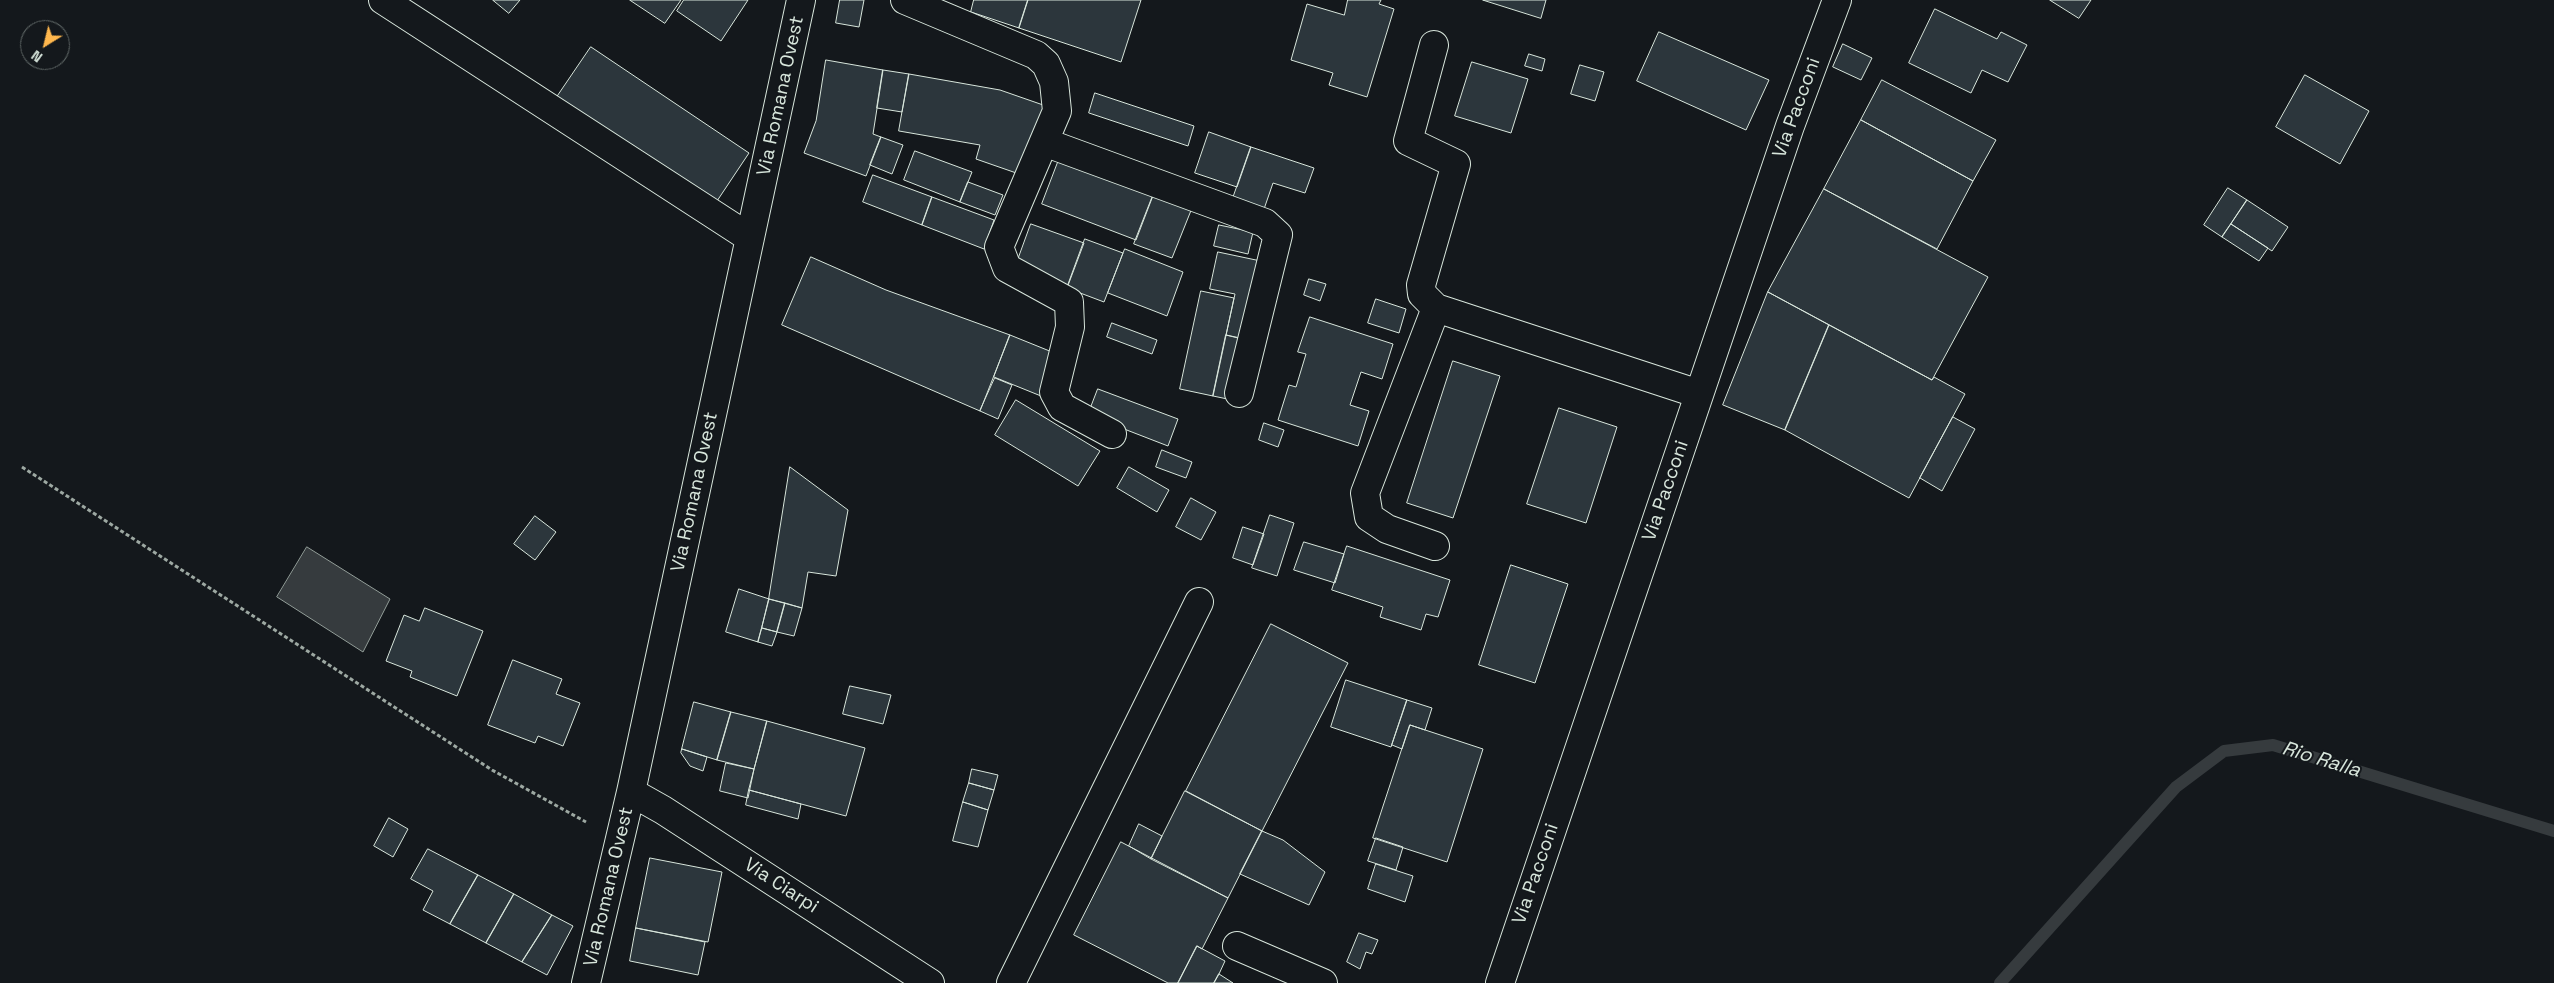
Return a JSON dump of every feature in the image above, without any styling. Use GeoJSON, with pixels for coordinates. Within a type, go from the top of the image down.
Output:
{"type":"FeatureCollection","features":[{"type":"Feature","properties":{"kind":"street"},"geometry":{"type":"LineString","coordinates":[[383,0],[750,238]]}},
{"type":"Feature","properties":{"kind":"street","name":"Via Romana Ovest"},"geometry":{"type":"LineString","coordinates":[[586,983],[631,792],[801,0]]}},
{"type":"Feature","properties":{"kind":"street"},"geometry":{"type":"LineString","coordinates":[[906,0],[1036,55],[1046,64],[1054,82],[1057,111],[1000,247],[1007,268],[1069,302],[1070,327],[1054,392],[1062,407],[1112,434]]}},
{"type":"Feature","properties":{"kind":"street","name":"Via Pacconi"},"geometry":{"type":"LineString","coordinates":[[1500,983],[1790,126],[1837,0]]}},
{"type":"Feature","properties":{"kind":"street"},"geometry":{"type":"LineString","coordinates":[[1434,45],[1408,141],[1456,164],[1421,285],[1422,294],[1436,308],[1699,394]]}},
{"type":"Feature","properties":{"kind":"street"},"geometry":{"type":"LineString","coordinates":[[1044,142],[1265,224],[1278,235],[1239,393]]}},
{"type":"Feature","properties":{"kind":"street"},"geometry":{"type":"LineString","coordinates":[[1434,546],[1387,529],[1369,517],[1365,493],[1436,308]]}},
{"type":"Feature","properties":{"kind":"street"},"geometry":{"type":"LineString","coordinates":[[1011,983],[1199,602]]}},
{"type":"Feature","properties":{"kind":"street","name":"Via Ciarpi"},"geometry":{"type":"LineString","coordinates":[[631,792],[663,810],[930,983]]}},
{"type":"Feature","properties":{"kind":"street"},"geometry":{"type":"LineString","coordinates":[[1237,946],[1323,983]]}},
{"type":"Feature","properties":{"kind":"path"},"geometry":{"type":"LineString","coordinates":[[22,466],[492,770],[620,840]]}},
{"type":"Feature","properties":{"kind":"shaded area"},"geometry":{"type":"Polygon","coordinates":[[[307,547],[390,599],[363,652],[277,597],[307,547]]]}},
{"type":"Feature","properties":{"kind":"building"},"geometry":{"type":"Polygon","coordinates":[[[493,0],[520,0],[509,13],[493,0]]]}},
{"type":"Feature","properties":{"kind":"building"},"geometry":{"type":"Polygon","coordinates":[[[630,0],[681,0],[665,23],[630,0]]]}},
{"type":"Feature","properties":{"kind":"building"},"geometry":{"type":"Polygon","coordinates":[[[684,0],[748,0],[721,41],[677,11],[684,0]]]}},
{"type":"Feature","properties":{"kind":"building"},"geometry":{"type":"Polygon","coordinates":[[[840,0],[864,0],[859,27],[836,23],[840,0]]]}},
{"type":"Feature","properties":{"kind":"building"},"geometry":{"type":"Polygon","coordinates":[[[974,0],[1028,0],[1019,28],[971,12],[974,0]]]}},
{"type":"Feature","properties":{"kind":"building"},"geometry":{"type":"Polygon","coordinates":[[[1028,0],[1141,0],[1121,62],[1019,28],[1028,0]]]}},
{"type":"Feature","properties":{"kind":"building"},"geometry":{"type":"Polygon","coordinates":[[[1348,0],[1381,0],[1379,4],[1394,9],[1367,97],[1329,85],[1333,73],[1291,60],[1307,4],[1344,15],[1348,0]]]}},
{"type":"Feature","properties":{"kind":"building"},"geometry":{"type":"Polygon","coordinates":[[[1483,0],[1546,0],[1541,18],[1483,0]]]}},
{"type":"Feature","properties":{"kind":"building"},"geometry":{"type":"Polygon","coordinates":[[[2050,0],[2091,0],[2079,18],[2050,0]]]}},
{"type":"Feature","properties":{"kind":"building"},"geometry":{"type":"Polygon","coordinates":[[[1935,9],[1997,39],[2001,32],[2027,45],[2008,82],[1982,70],[1971,93],[1909,63],[1935,9]]]}},
{"type":"Feature","properties":{"kind":"building"},"geometry":{"type":"Polygon","coordinates":[[[1659,32],[1769,80],[1746,130],[1637,81],[1659,32]]]}},
{"type":"Feature","properties":{"kind":"building"},"geometry":{"type":"Polygon","coordinates":[[[1843,44],[1872,58],[1861,80],[1833,67],[1843,44]]]}},
{"type":"Feature","properties":{"kind":"building"},"geometry":{"type":"Polygon","coordinates":[[[591,47],[749,153],[715,204],[557,97],[591,47]]]}},
{"type":"Feature","properties":{"kind":"building"},"geometry":{"type":"Polygon","coordinates":[[[1529,54],[1545,59],[1542,71],[1525,66],[1529,54]]]}},
{"type":"Feature","properties":{"kind":"building"},"geometry":{"type":"Polygon","coordinates":[[[826,60],[883,70],[873,134],[881,137],[866,176],[804,153],[816,121],[826,60]]]}},
{"type":"Feature","properties":{"kind":"building"},"geometry":{"type":"Polygon","coordinates":[[[1472,62],[1528,79],[1511,133],[1455,116],[1472,62]]]}},
{"type":"Feature","properties":{"kind":"building"},"geometry":{"type":"Polygon","coordinates":[[[1580,65],[1604,72],[1595,101],[1571,94],[1580,65]]]}},
{"type":"Feature","properties":{"kind":"building"},"geometry":{"type":"Polygon","coordinates":[[[883,70],[909,74],[902,112],[877,108],[883,70]]]}},
{"type":"Feature","properties":{"kind":"building"},"geometry":{"type":"Polygon","coordinates":[[[909,74],[1000,90],[1046,106],[1022,175],[976,159],[980,145],[899,131],[909,74]]]}},
{"type":"Feature","properties":{"kind":"building"},"geometry":{"type":"Polygon","coordinates":[[[2305,75],[2369,111],[2340,164],[2276,127],[2305,75]]]}},
{"type":"Feature","properties":{"kind":"building"},"geometry":{"type":"Polygon","coordinates":[[[1882,80],[1996,140],[1973,181],[1861,120],[1882,80]]]}},
{"type":"Feature","properties":{"kind":"building"},"geometry":{"type":"Polygon","coordinates":[[[1095,93],[1194,126],[1188,146],[1089,113],[1095,93]]]}},
{"type":"Feature","properties":{"kind":"building"},"geometry":{"type":"Polygon","coordinates":[[[1861,120],[1973,181],[1937,249],[1824,189],[1861,120]]]}},
{"type":"Feature","properties":{"kind":"building"},"geometry":{"type":"Polygon","coordinates":[[[1209,132],[1251,147],[1237,187],[1195,173],[1209,132]]]}},
{"type":"Feature","properties":{"kind":"building"},"geometry":{"type":"Polygon","coordinates":[[[881,137],[903,145],[892,174],[870,165],[881,137]]]}},
{"type":"Feature","properties":{"kind":"building"},"geometry":{"type":"Polygon","coordinates":[[[1251,147],[1314,168],[1305,193],[1273,183],[1263,212],[1232,201],[1251,147]]]}},
{"type":"Feature","properties":{"kind":"building"},"geometry":{"type":"Polygon","coordinates":[[[915,151],[972,172],[960,202],[904,180],[915,151]]]}},
{"type":"Feature","properties":{"kind":"building"},"geometry":{"type":"Polygon","coordinates":[[[1060,157],[1154,193],[1136,240],[1042,204],[1060,157]]]}},
{"type":"Feature","properties":{"kind":"building"},"geometry":{"type":"Polygon","coordinates":[[[873,175],[932,197],[922,225],[863,202],[873,175]]]}},
{"type":"Feature","properties":{"kind":"building"},"geometry":{"type":"Polygon","coordinates":[[[968,182],[1003,195],[995,215],[960,202],[968,182]]]}},
{"type":"Feature","properties":{"kind":"building"},"geometry":{"type":"Polygon","coordinates":[[[2228,188],[2247,200],[2222,237],[2204,225],[2228,188]]]}},
{"type":"Feature","properties":{"kind":"building"},"geometry":{"type":"Polygon","coordinates":[[[1824,189],[1988,277],[1932,380],[1768,292],[1824,189]]]}},
{"type":"Feature","properties":{"kind":"building"},"geometry":{"type":"Polygon","coordinates":[[[1154,193],[1192,208],[1172,258],[1134,244],[1154,193]]]}},
{"type":"Feature","properties":{"kind":"building"},"geometry":{"type":"Polygon","coordinates":[[[932,197],[994,220],[984,249],[922,225],[932,197]]]}},
{"type":"Feature","properties":{"kind":"building"},"geometry":{"type":"Polygon","coordinates":[[[2247,200],[2288,227],[2272,251],[2231,224],[2247,200]]]}},
{"type":"Feature","properties":{"kind":"building"},"geometry":{"type":"Polygon","coordinates":[[[1031,224],[1084,243],[1067,288],[1015,268],[1031,224]]]}},
{"type":"Feature","properties":{"kind":"building"},"geometry":{"type":"Polygon","coordinates":[[[2231,224],[2268,248],[2259,261],[2222,237],[2231,224]]]}},
{"type":"Feature","properties":{"kind":"building"},"geometry":{"type":"Polygon","coordinates":[[[1219,225],[1253,232],[1248,254],[1214,246],[1219,225]]]}},
{"type":"Feature","properties":{"kind":"building"},"geometry":{"type":"Polygon","coordinates":[[[1085,239],[1123,253],[1104,302],[1067,288],[1085,239]]]}},
{"type":"Feature","properties":{"kind":"building"},"geometry":{"type":"Polygon","coordinates":[[[1125,249],[1183,272],[1167,316],[1108,293],[1125,249]]]}},
{"type":"Feature","properties":{"kind":"building"},"geometry":{"type":"Polygon","coordinates":[[[1218,252],[1275,264],[1259,342],[1226,335],[1235,294],[1210,289],[1218,252]]]}},
{"type":"Feature","properties":{"kind":"building"},"geometry":{"type":"Polygon","coordinates":[[[811,257],[886,290],[1010,335],[980,411],[782,325],[811,257]]]}},
{"type":"Feature","properties":{"kind":"building"},"geometry":{"type":"Polygon","coordinates":[[[1309,279],[1326,284],[1320,301],[1304,295],[1309,279]]]}},
{"type":"Feature","properties":{"kind":"building"},"geometry":{"type":"Polygon","coordinates":[[[1201,291],[1234,298],[1213,396],[1180,389],[1201,291]]]}},
{"type":"Feature","properties":{"kind":"building"},"geometry":{"type":"Polygon","coordinates":[[[1768,292],[1829,325],[1785,430],[1723,405],[1768,292]]]}},
{"type":"Feature","properties":{"kind":"building"},"geometry":{"type":"Polygon","coordinates":[[[1376,299],[1406,309],[1399,333],[1368,323],[1376,299]]]}},
{"type":"Feature","properties":{"kind":"building"},"geometry":{"type":"Polygon","coordinates":[[[1310,317],[1393,344],[1382,379],[1361,372],[1350,405],[1369,411],[1358,446],[1278,420],[1289,385],[1296,387],[1306,354],[1298,352],[1310,317]]]}},
{"type":"Feature","properties":{"kind":"building"},"geometry":{"type":"Polygon","coordinates":[[[1112,323],[1157,340],[1152,354],[1107,337],[1112,323]]]}},
{"type":"Feature","properties":{"kind":"building"},"geometry":{"type":"Polygon","coordinates":[[[1829,325],[1932,380],[1934,377],[1965,394],[1909,498],[1785,430],[1829,325]]]}},
{"type":"Feature","properties":{"kind":"building"},"geometry":{"type":"Polygon","coordinates":[[[1010,335],[1057,354],[1041,396],[994,377],[1010,335]]]}},
{"type":"Feature","properties":{"kind":"building"},"geometry":{"type":"Polygon","coordinates":[[[1226,335],[1250,341],[1237,401],[1213,396],[1226,335]]]}},
{"type":"Feature","properties":{"kind":"building"},"geometry":{"type":"Polygon","coordinates":[[[1453,361],[1500,376],[1453,518],[1407,503],[1453,361]]]}},
{"type":"Feature","properties":{"kind":"building"},"geometry":{"type":"Polygon","coordinates":[[[995,378],[1012,385],[998,419],[980,411],[995,378]]]}},
{"type":"Feature","properties":{"kind":"building"},"geometry":{"type":"Polygon","coordinates":[[[1098,389],[1178,419],[1168,446],[1088,415],[1098,389]]]}},
{"type":"Feature","properties":{"kind":"building"},"geometry":{"type":"Polygon","coordinates":[[[1016,400],[1100,451],[1078,486],[995,435],[1016,400]]]}},
{"type":"Feature","properties":{"kind":"building"},"geometry":{"type":"Polygon","coordinates":[[[1559,408],[1617,427],[1586,523],[1527,504],[1559,408]]]}},
{"type":"Feature","properties":{"kind":"building"},"geometry":{"type":"Polygon","coordinates":[[[1953,417],[1975,429],[1942,491],[1920,478],[1953,417]]]}},
{"type":"Feature","properties":{"kind":"building"},"geometry":{"type":"Polygon","coordinates":[[[1264,423],[1284,430],[1278,447],[1259,440],[1264,423]]]}},
{"type":"Feature","properties":{"kind":"building"},"geometry":{"type":"Polygon","coordinates":[[[1162,450],[1192,462],[1186,478],[1156,467],[1162,450]]]}},
{"type":"Feature","properties":{"kind":"building"},"geometry":{"type":"Polygon","coordinates":[[[790,467],[848,510],[836,576],[808,572],[802,608],[769,599],[790,467]]]}},
{"type":"Feature","properties":{"kind":"building"},"geometry":{"type":"Polygon","coordinates":[[[1129,467],[1169,490],[1157,512],[1117,488],[1129,467]]]}},
{"type":"Feature","properties":{"kind":"building"},"geometry":{"type":"Polygon","coordinates":[[[1191,498],[1216,512],[1201,540],[1176,527],[1191,498]]]}},
{"type":"Feature","properties":{"kind":"building"},"geometry":{"type":"Polygon","coordinates":[[[1270,515],[1294,523],[1277,576],[1252,568],[1270,515]]]}},
{"type":"Feature","properties":{"kind":"building"},"geometry":{"type":"Polygon","coordinates":[[[535,516],[556,532],[535,560],[514,544],[535,516]]]}},
{"type":"Feature","properties":{"kind":"building"},"geometry":{"type":"Polygon","coordinates":[[[1243,527],[1264,534],[1253,565],[1233,558],[1243,527]]]}},
{"type":"Feature","properties":{"kind":"building"},"geometry":{"type":"Polygon","coordinates":[[[1304,542],[1344,554],[1335,583],[1294,570],[1304,542]]]}},
{"type":"Feature","properties":{"kind":"building"},"geometry":{"type":"Polygon","coordinates":[[[1347,546],[1450,580],[1438,617],[1426,614],[1421,630],[1380,617],[1383,607],[1332,590],[1347,546]]]}},
{"type":"Feature","properties":{"kind":"building"},"geometry":{"type":"Polygon","coordinates":[[[1511,565],[1568,584],[1535,683],[1479,665],[1511,565]]]}},
{"type":"Feature","properties":{"kind":"building"},"geometry":{"type":"Polygon","coordinates":[[[739,589],[769,599],[758,642],[726,632],[739,589]]]}},
{"type":"Feature","properties":{"kind":"building"},"geometry":{"type":"Polygon","coordinates":[[[769,599],[785,603],[777,632],[762,628],[769,599]]]}},
{"type":"Feature","properties":{"kind":"building"},"geometry":{"type":"Polygon","coordinates":[[[785,603],[802,608],[794,636],[777,632],[785,603]]]}},
{"type":"Feature","properties":{"kind":"building"},"geometry":{"type":"Polygon","coordinates":[[[425,608],[483,631],[457,696],[410,677],[412,671],[386,661],[404,615],[419,621],[425,608]]]}},
{"type":"Feature","properties":{"kind":"building"},"geometry":{"type":"Polygon","coordinates":[[[1271,624],[1348,663],[1262,831],[1186,791],[1271,624]]]}},
{"type":"Feature","properties":{"kind":"building"},"geometry":{"type":"Polygon","coordinates":[[[762,628],[777,632],[772,646],[758,642],[762,628]]]}},
{"type":"Feature","properties":{"kind":"building"},"geometry":{"type":"Polygon","coordinates":[[[513,660],[562,679],[556,694],[580,703],[563,746],[538,736],[535,743],[488,725],[513,660]]]}},
{"type":"Feature","properties":{"kind":"building"},"geometry":{"type":"Polygon","coordinates":[[[1346,680],[1407,700],[1391,747],[1331,727],[1346,680]]]}},
{"type":"Feature","properties":{"kind":"building"},"geometry":{"type":"Polygon","coordinates":[[[850,686],[891,695],[883,724],[843,714],[850,686]]]}},
{"type":"Feature","properties":{"kind":"building"},"geometry":{"type":"Polygon","coordinates":[[[1407,700],[1432,708],[1425,730],[1410,725],[1402,749],[1392,745],[1407,700]]]}},
{"type":"Feature","properties":{"kind":"building"},"geometry":{"type":"Polygon","coordinates":[[[694,702],[731,712],[717,760],[682,749],[694,702]]]}},
{"type":"Feature","properties":{"kind":"building"},"geometry":{"type":"Polygon","coordinates":[[[731,712],[767,721],[754,769],[717,760],[731,712]]]}},
{"type":"Feature","properties":{"kind":"building"},"geometry":{"type":"Polygon","coordinates":[[[767,721],[865,748],[846,816],[749,790],[767,721]]]}},
{"type":"Feature","properties":{"kind":"building"},"geometry":{"type":"Polygon","coordinates":[[[1410,725],[1483,749],[1447,862],[1373,838],[1410,725]]]}},
{"type":"Feature","properties":{"kind":"building"},"geometry":{"type":"Polygon","coordinates":[[[682,749],[707,757],[703,771],[690,766],[681,753],[682,749]]]}},
{"type":"Feature","properties":{"kind":"building"},"geometry":{"type":"Polygon","coordinates":[[[726,763],[754,769],[748,798],[720,791],[726,763]]]}},
{"type":"Feature","properties":{"kind":"building"},"geometry":{"type":"Polygon","coordinates":[[[972,769],[998,775],[994,790],[969,783],[972,769]]]}},
{"type":"Feature","properties":{"kind":"building"},"geometry":{"type":"Polygon","coordinates":[[[969,783],[994,790],[988,810],[963,802],[969,783]]]}},
{"type":"Feature","properties":{"kind":"building"},"geometry":{"type":"Polygon","coordinates":[[[749,790],[801,804],[798,819],[746,805],[749,790]]]}},
{"type":"Feature","properties":{"kind":"building"},"geometry":{"type":"Polygon","coordinates":[[[1185,791],[1262,831],[1228,898],[1151,859],[1185,791]]]}},
{"type":"Feature","properties":{"kind":"building"},"geometry":{"type":"Polygon","coordinates":[[[963,802],[988,810],[978,847],[953,841],[963,802]]]}},
{"type":"Feature","properties":{"kind":"building"},"geometry":{"type":"Polygon","coordinates":[[[389,818],[408,829],[393,857],[374,846],[389,818]]]}},
{"type":"Feature","properties":{"kind":"building"},"geometry":{"type":"Polygon","coordinates":[[[1139,824],[1162,836],[1151,859],[1129,846],[1139,824]]]}},
{"type":"Feature","properties":{"kind":"building"},"geometry":{"type":"Polygon","coordinates":[[[1262,831],[1283,840],[1325,872],[1309,905],[1240,874],[1262,831]]]}},
{"type":"Feature","properties":{"kind":"building"},"geometry":{"type":"Polygon","coordinates":[[[1376,838],[1403,847],[1396,870],[1368,861],[1376,838]]]}},
{"type":"Feature","properties":{"kind":"building"},"geometry":{"type":"Polygon","coordinates":[[[1121,842],[1228,898],[1202,949],[1197,946],[1178,983],[1168,983],[1074,935],[1121,842]]]}},
{"type":"Feature","properties":{"kind":"building"},"geometry":{"type":"Polygon","coordinates":[[[428,849],[478,875],[450,924],[423,910],[433,891],[411,879],[428,849]]]}},
{"type":"Feature","properties":{"kind":"building"},"geometry":{"type":"Polygon","coordinates":[[[650,858],[722,872],[708,942],[636,928],[650,858]]]}},
{"type":"Feature","properties":{"kind":"building"},"geometry":{"type":"Polygon","coordinates":[[[1376,864],[1413,876],[1405,902],[1368,889],[1376,864]]]}},
{"type":"Feature","properties":{"kind":"building"},"geometry":{"type":"Polygon","coordinates":[[[478,875],[514,894],[486,943],[450,924],[478,875]]]}},
{"type":"Feature","properties":{"kind":"building"},"geometry":{"type":"Polygon","coordinates":[[[514,894],[552,915],[522,962],[486,943],[514,894]]]}},
{"type":"Feature","properties":{"kind":"building"},"geometry":{"type":"Polygon","coordinates":[[[552,915],[573,926],[547,975],[522,962],[552,915]]]}},
{"type":"Feature","properties":{"kind":"building"},"geometry":{"type":"Polygon","coordinates":[[[636,928],[705,942],[698,975],[630,961],[636,928]]]}},
{"type":"Feature","properties":{"kind":"building"},"geometry":{"type":"Polygon","coordinates":[[[1359,933],[1378,940],[1372,954],[1366,952],[1360,969],[1347,962],[1359,933]]]}},
{"type":"Feature","properties":{"kind":"building"},"geometry":{"type":"Polygon","coordinates":[[[1197,946],[1225,961],[1219,974],[1214,983],[1178,983],[1197,946]]]}},
{"type":"Feature","properties":{"kind":"building"},"geometry":{"type":"Polygon","coordinates":[[[1219,974],[1233,983],[1214,983],[1219,974]]]}},
{"type":"Feature","properties":{"kind":"waterway","name":"Rio Ralla"},"geometry":{"type":"LineString","coordinates":[[2000,983],[2176,787],[2224,751],[2273,745],[2554,831]]}}]}
